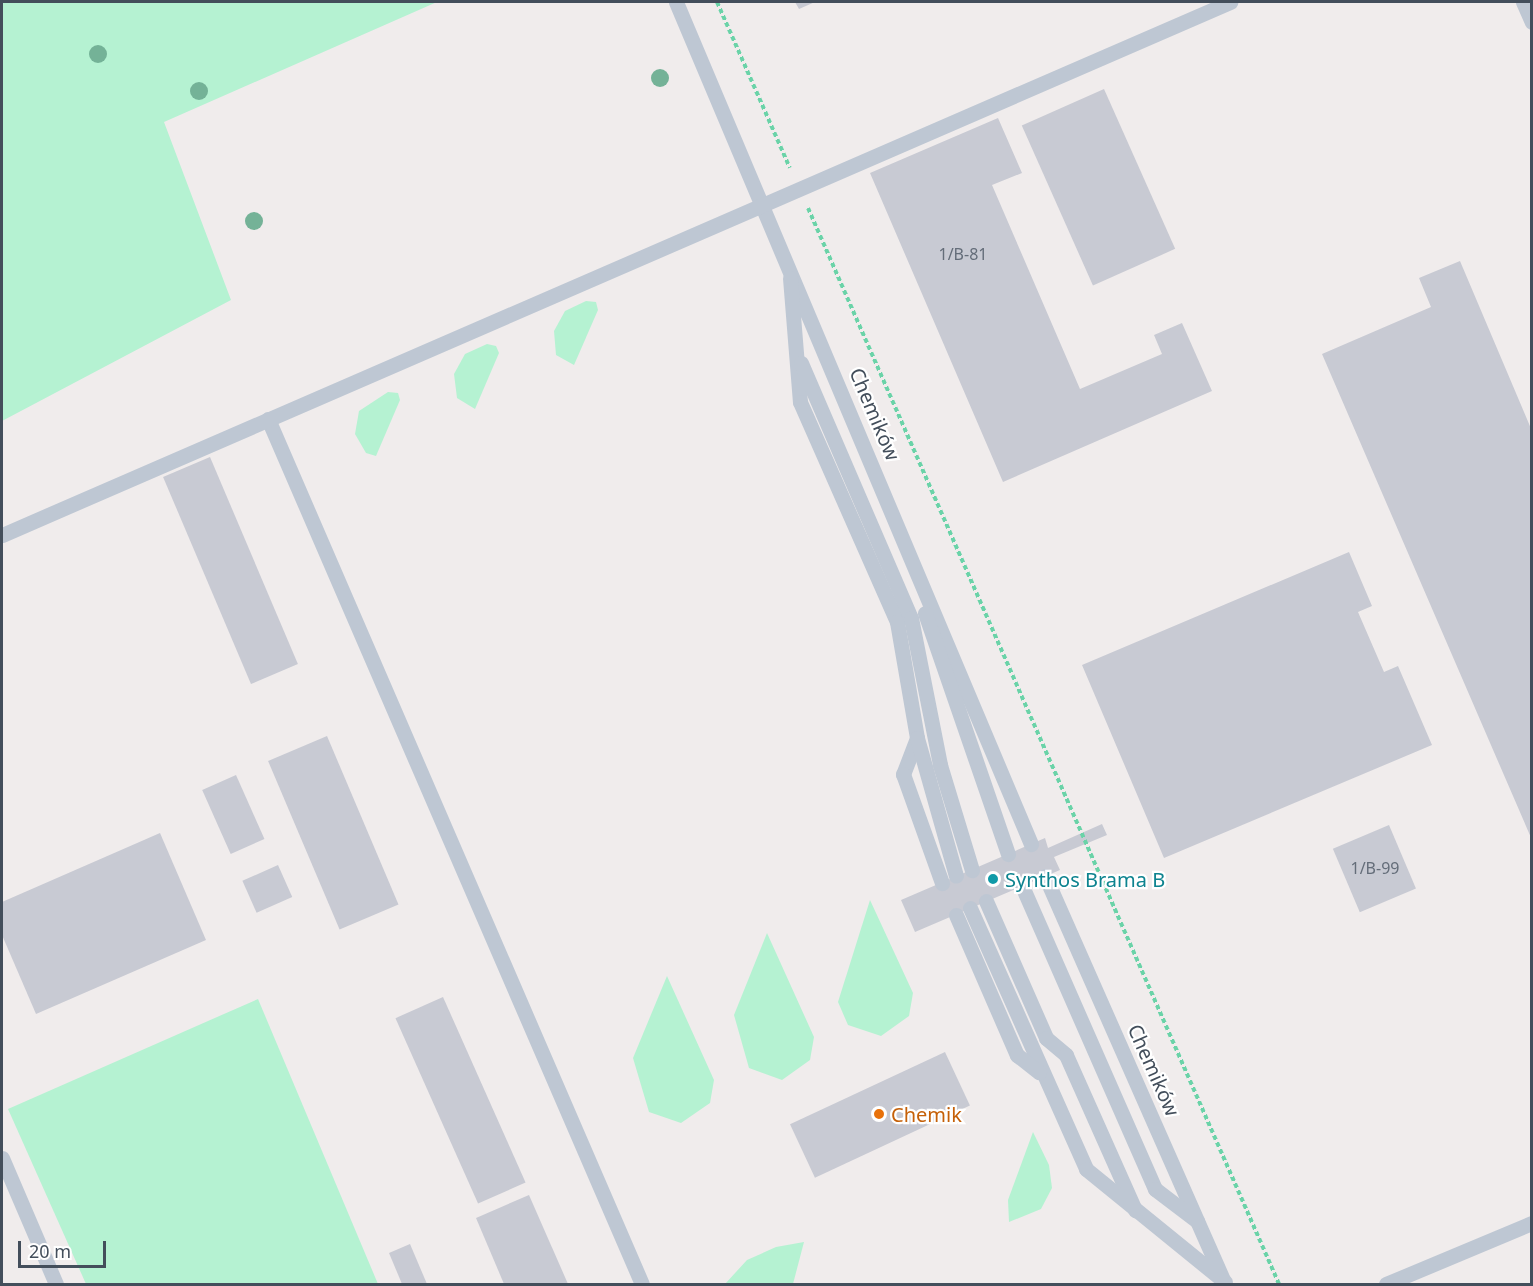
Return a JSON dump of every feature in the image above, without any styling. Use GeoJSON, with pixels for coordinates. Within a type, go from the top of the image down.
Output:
{"type":"FeatureCollection","features":[{"type":"Feature","properties":{"kind":"lane","name":"Chemików"},"geometry":{"type":"LineString","coordinates":[[676,2],[789,263],[1031,844]]}},
{"type":"Feature","properties":{"kind":"lane"},"geometry":{"type":"LineString","coordinates":[[2,535],[1230,2]]}},
{"type":"Feature","properties":{"kind":"lane"},"geometry":{"type":"LineString","coordinates":[[1522,2],[1532,22]]}},
{"type":"Feature","properties":{"kind":"lane"},"geometry":{"type":"LineString","coordinates":[[789,263],[800,402],[897,622],[917,738],[949,879],[903,774],[917,738]]}},
{"type":"Feature","properties":{"kind":"lane"},"geometry":{"type":"LineString","coordinates":[[796,352],[911,618],[940,765],[972,870]]}},
{"type":"Feature","properties":{"kind":"lane"},"geometry":{"type":"LineString","coordinates":[[834,370],[836,399],[929,623],[954,709],[1008,854]]}},
{"type":"Feature","properties":{"kind":"lane"},"geometry":{"type":"LineString","coordinates":[[268,419],[642,1284]]}},
{"type":"Feature","properties":{"kind":"lane","name":"Chemików"},"geometry":{"type":"LineString","coordinates":[[1045,876],[1225,1283]]}},
{"type":"Feature","properties":{"kind":"lane"},"geometry":{"type":"LineString","coordinates":[[1022,886],[1155,1189],[1199,1223]]}},
{"type":"Feature","properties":{"kind":"lane"},"geometry":{"type":"LineString","coordinates":[[986,901],[1046,1038],[1066,1056],[1138,1215]]}},
{"type":"Feature","properties":{"kind":"lane","name":"Chemików"},"geometry":{"type":"LineString","coordinates":[[963,912],[1086,1169],[1138,1215],[1225,1283]]}},
{"type":"Feature","properties":{"kind":"lane"},"geometry":{"type":"LineString","coordinates":[[2,1158],[56,1284]]}},
{"type":"Feature","properties":{"kind":"lane"},"geometry":{"type":"LineString","coordinates":[[1386,1284],[1532,1223]]}},
{"type":"Feature","properties":{"kind":"path"},"geometry":{"type":"LineString","coordinates":[[717,2],[1279,1284]]}},
{"type":"Feature","properties":{"kind":"green space"},"geometry":{"type":"Polygon","coordinates":[[[2,2],[437,2],[164,122],[231,300],[2,421],[2,2]]]}},
{"type":"Feature","properties":{"kind":"green space"},"geometry":{"type":"Polygon","coordinates":[[[586,301],[596,302],[598,310],[574,365],[556,355],[554,331],[565,311],[586,301]]]}},
{"type":"Feature","properties":{"kind":"green space"},"geometry":{"type":"Polygon","coordinates":[[[487,344],[496,346],[499,353],[475,409],[457,398],[454,374],[465,354],[487,344]]]}},
{"type":"Feature","properties":{"kind":"green space"},"geometry":{"type":"Polygon","coordinates":[[[388,392],[398,393],[400,400],[376,456],[366,453],[355,434],[359,411],[388,392]]]}},
{"type":"Feature","properties":{"kind":"green space"},"geometry":{"type":"Polygon","coordinates":[[[870,900],[913,993],[909,1016],[881,1036],[848,1025],[838,1002],[870,900]]]}},
{"type":"Feature","properties":{"kind":"green space"},"geometry":{"type":"Polygon","coordinates":[[[767,933],[814,1037],[810,1060],[782,1080],[749,1068],[734,1015],[767,933]]]}},
{"type":"Feature","properties":{"kind":"green space"},"geometry":{"type":"Polygon","coordinates":[[[667,976],[714,1080],[710,1103],[681,1123],[649,1112],[633,1058],[667,976]]]}},
{"type":"Feature","properties":{"kind":"green space"},"geometry":{"type":"Polygon","coordinates":[[[258,999],[378,1284],[86,1284],[8,1109],[258,999]]]}},
{"type":"Feature","properties":{"kind":"green space"},"geometry":{"type":"Polygon","coordinates":[[[1033,1132],[1049,1165],[1052,1188],[1041,1209],[1009,1222],[1008,1200],[1033,1132]]]}},
{"type":"Feature","properties":{"kind":"green space"},"geometry":{"type":"Polygon","coordinates":[[[804,1242],[793,1284],[725,1284],[747,1260],[776,1247],[804,1242]]]}},
{"type":"Feature","properties":{"kind":"building"},"geometry":{"type":"Polygon","coordinates":[[[795,2],[815,2],[799,9],[795,2]]]}},
{"type":"Feature","properties":{"kind":"building"},"geometry":{"type":"Polygon","coordinates":[[[1104,89],[1175,249],[1093,285],[1022,126],[1104,89]]]}},
{"type":"Feature","properties":{"kind":"building"},"geometry":{"type":"Polygon","coordinates":[[[998,118],[1022,173],[992,185],[1080,389],[1162,354],[1154,335],[1182,323],[1212,391],[1003,482],[870,173],[998,118]]]}},
{"type":"Feature","properties":{"kind":"building"},"geometry":{"type":"Polygon","coordinates":[[[1460,261],[1532,431],[1532,840],[1322,354],[1431,307],[1419,278],[1460,261]]]}},
{"type":"Feature","properties":{"kind":"building"},"geometry":{"type":"Polygon","coordinates":[[[210,457],[298,664],[251,684],[163,477],[210,457]]]}},
{"type":"Feature","properties":{"kind":"building"},"geometry":{"type":"Polygon","coordinates":[[[1349,552],[1372,606],[1358,612],[1384,672],[1398,666],[1432,745],[1164,858],[1082,665],[1349,552]]]}},
{"type":"Feature","properties":{"kind":"building"},"geometry":{"type":"Polygon","coordinates":[[[327,736],[399,904],[340,929],[268,761],[327,736]]]}},
{"type":"Feature","properties":{"kind":"building"},"geometry":{"type":"Polygon","coordinates":[[[236,775],[264,839],[231,854],[202,790],[236,775]]]}},
{"type":"Feature","properties":{"kind":"building","name":"Synthos Brama B"},"geometry":{"type":"Polygon","coordinates":[[[1102,824],[1107,835],[1054,857],[1060,870],[915,932],[901,900],[1045,838],[1048,848],[1102,824]]]}},
{"type":"Feature","properties":{"kind":"building"},"geometry":{"type":"Polygon","coordinates":[[[1389,825],[1416,889],[1360,912],[1333,849],[1389,825]]]}},
{"type":"Feature","properties":{"kind":"building"},"geometry":{"type":"Polygon","coordinates":[[[160,833],[206,940],[36,1014],[2,935],[2,902],[160,833]]]}},
{"type":"Feature","properties":{"kind":"building"},"geometry":{"type":"Polygon","coordinates":[[[278,865],[292,897],[257,913],[242,881],[278,865]]]}},
{"type":"Feature","properties":{"kind":"building"},"geometry":{"type":"Polygon","coordinates":[[[443,997],[526,1182],[478,1204],[395,1018],[443,997]]]}},
{"type":"Feature","properties":{"kind":"building","name":"Chemik"},"geometry":{"type":"Polygon","coordinates":[[[945,1052],[970,1105],[815,1178],[790,1124],[945,1052]]]}},
{"type":"Feature","properties":{"kind":"building"},"geometry":{"type":"Polygon","coordinates":[[[529,1195],[568,1284],[504,1284],[476,1218],[529,1195]]]}},
{"type":"Feature","properties":{"kind":"building"},"geometry":{"type":"Polygon","coordinates":[[[410,1244],[427,1284],[402,1284],[389,1253],[410,1244]]]}},
{"type":"Feature","properties":{"kind":"place","name":"Synthos Brama B"},"geometry":{"type":"Point","coordinates":[993,879]}},
{"type":"Feature","properties":{"kind":"place","name":"Chemik"},"geometry":{"type":"Point","coordinates":[879,1114]}}]}
